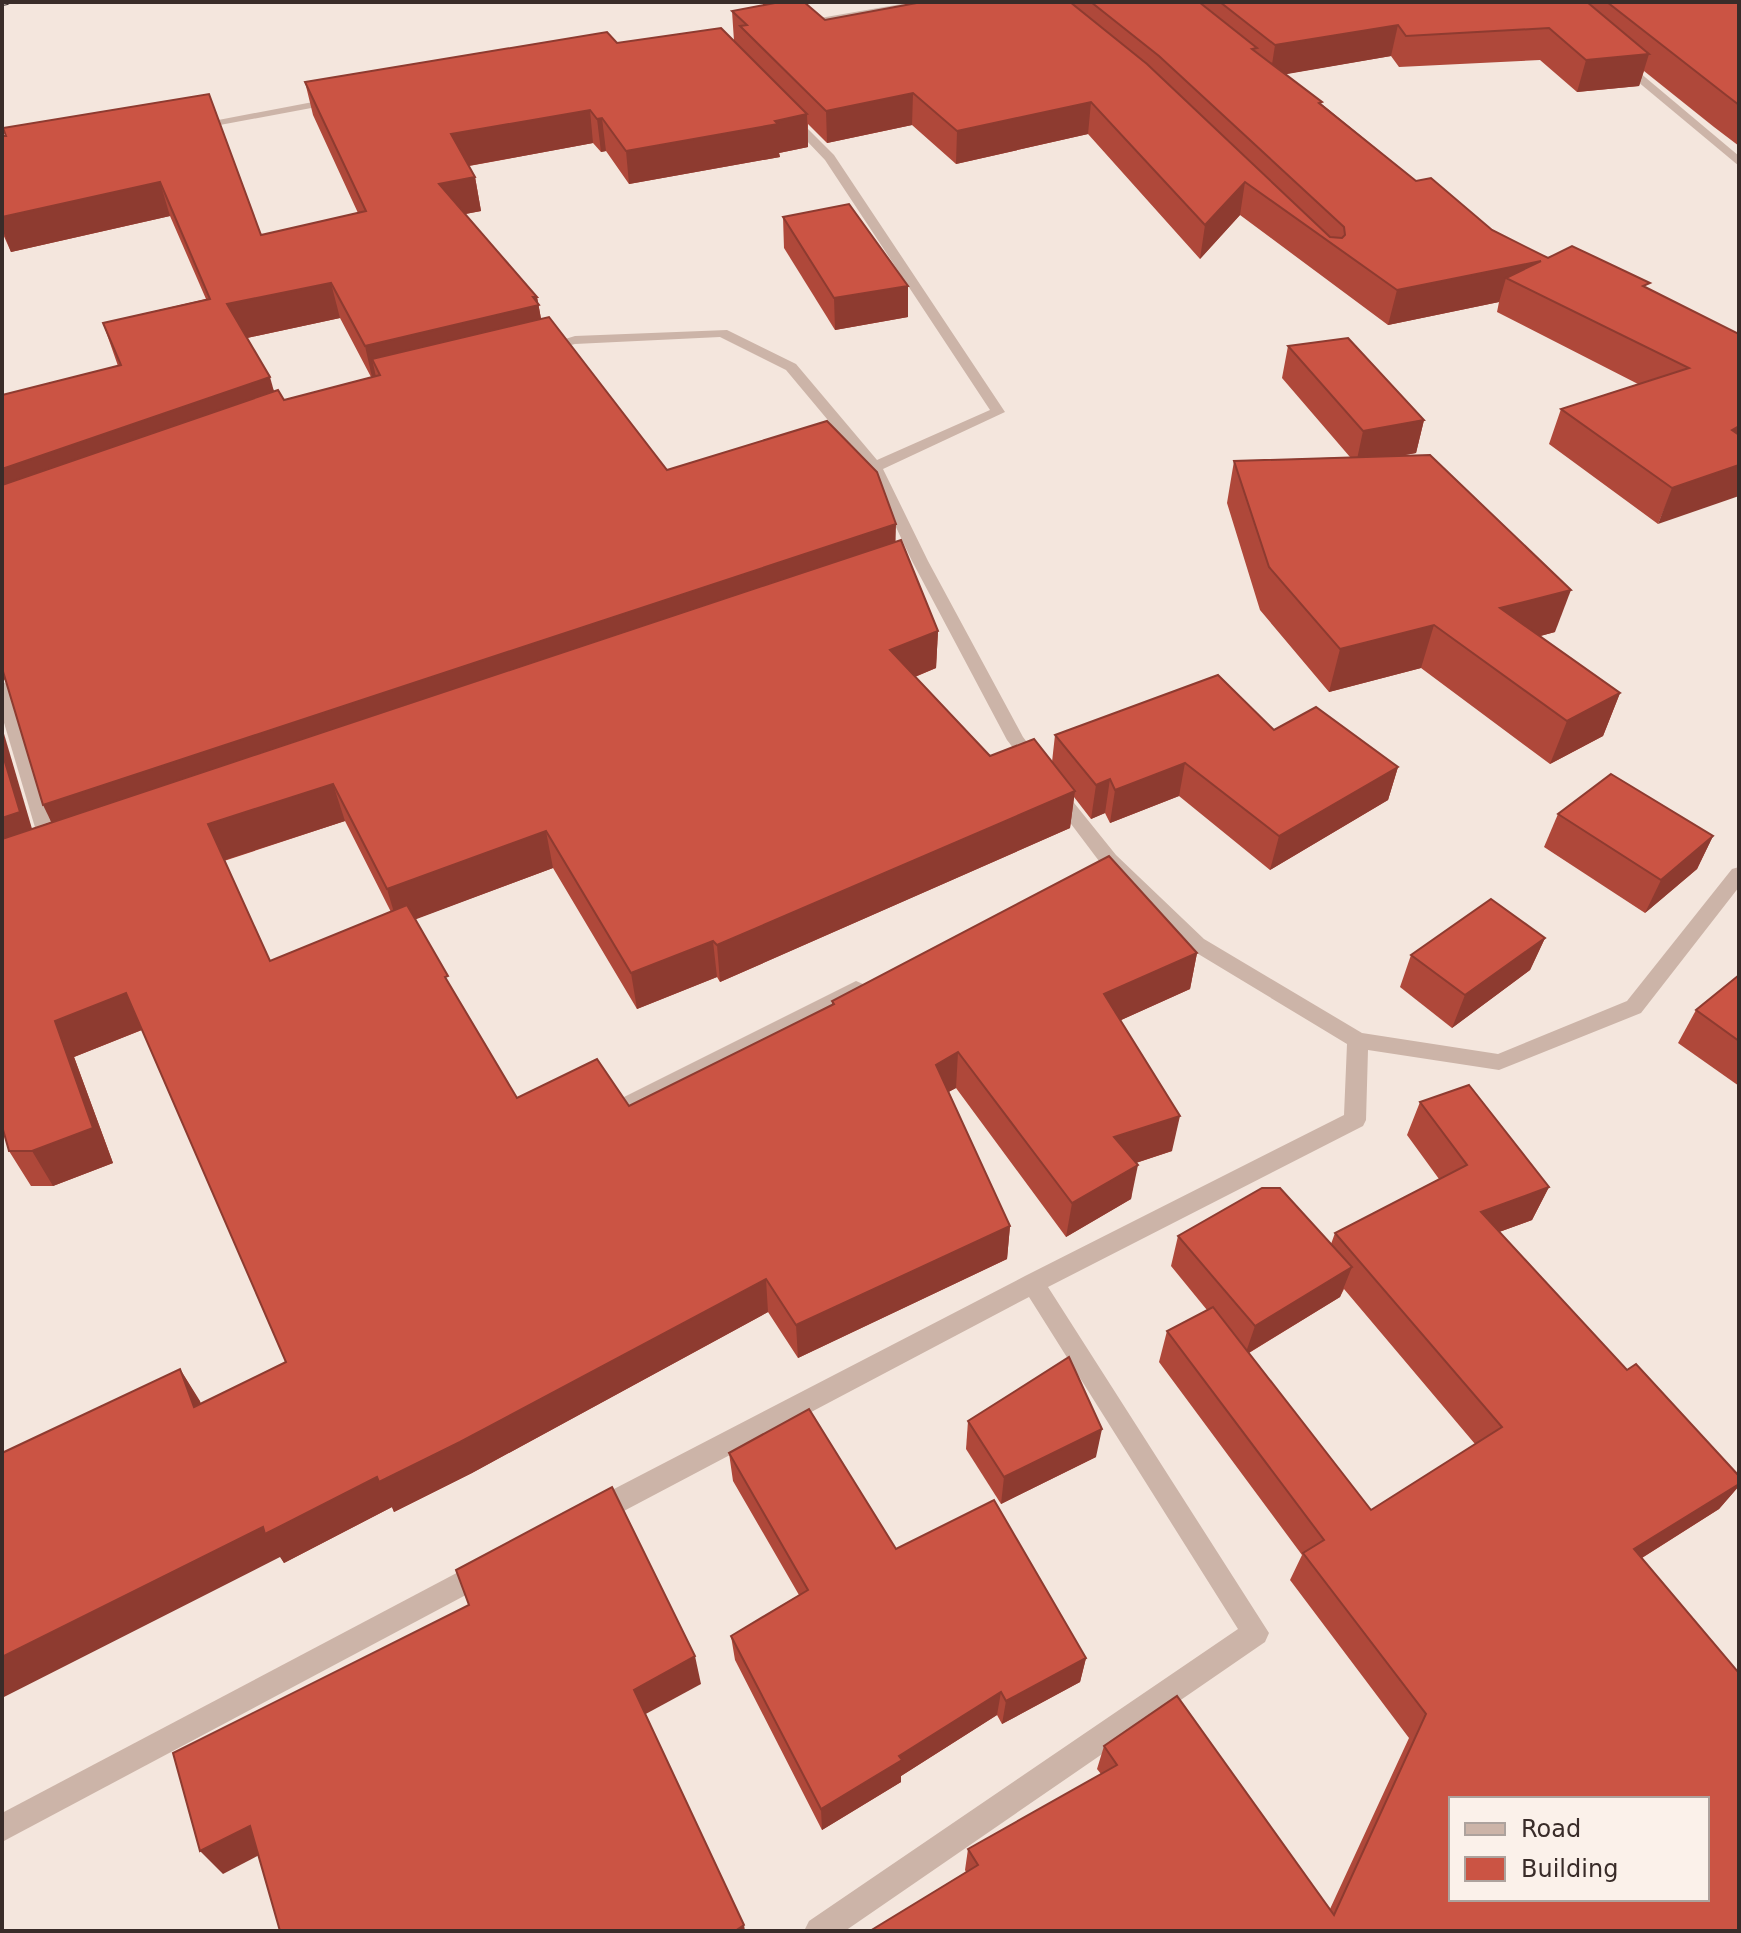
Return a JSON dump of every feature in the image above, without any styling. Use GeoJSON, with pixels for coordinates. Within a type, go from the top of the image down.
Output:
{"type":"FeatureCollection","features":[{"type":"Feature","properties":{"kind":"street"},"geometry":{"type":"LineString","coordinates":[[784,25],[934,2]]}},
{"type":"Feature","properties":{"kind":"street"},"geometry":{"type":"LineString","coordinates":[[1608,52],[1739,162]]}},
{"type":"Feature","properties":{"kind":"street"},"geometry":{"type":"LineString","coordinates":[[184,127],[354,98]]}},
{"type":"Feature","properties":{"kind":"street"},"geometry":{"type":"LineString","coordinates":[[775,103],[830,158],[998,412],[875,467]]}},
{"type":"Feature","properties":{"kind":"street"},"geometry":{"type":"LineString","coordinates":[[530,351],[575,340],[722,333],[791,367],[875,467],[913,564],[1016,740],[1102,864],[1197,944],[1358,1040],[1499,1062],[1634,1007],[1739,874]]}},
{"type":"Feature","properties":{"kind":"street"},"geometry":{"type":"LineString","coordinates":[[2,687],[53,854]]}},
{"type":"Feature","properties":{"kind":"street"},"geometry":{"type":"LineString","coordinates":[[630,1104],[870,982]]}},
{"type":"Feature","properties":{"kind":"street"},"geometry":{"type":"LineString","coordinates":[[573,1524],[1033,1283],[1355,1120],[1358,1040]]}},
{"type":"Feature","properties":{"kind":"street"},"geometry":{"type":"LineString","coordinates":[[819,1931],[1256,1633],[1033,1283]]}},
{"type":"Feature","properties":{"kind":"street"},"geometry":{"type":"LineString","coordinates":[[2,1828],[503,1561]]}},
{"type":"Feature","properties":{"kind":"building"},"geometry":{"type":"Polygon","coordinates":[[[780,2],[804,2],[825,20],[922,2],[1070,2],[1147,64],[1330,237],[1342,238],[1345,235],[1344,227],[1159,56],[1091,2],[1199,2],[1257,48],[1252,49],[1322,102],[1319,103],[1416,181],[1431,178],[1492,230],[1548,258],[1572,246],[1650,283],[1643,286],[1739,334],[1739,426],[1732,430],[1739,435],[1739,465],[1672,488],[1561,409],[1689,368],[1506,278],[1541,261],[1397,290],[1245,182],[1205,225],[1091,102],[957,131],[913,93],[826,111],[740,26],[747,25],[732,11],[780,2]]]}},
{"type":"Feature","properties":{"kind":"building"},"geometry":{"type":"Polygon","coordinates":[[[1220,2],[1587,2],[1649,54],[1586,60],[1549,28],[1406,36],[1398,25],[1275,45],[1220,2]]]}},
{"type":"Feature","properties":{"kind":"building"},"geometry":{"type":"Polygon","coordinates":[[[1607,2],[1739,2],[1739,105],[1726,95],[1607,2]]]}},
{"type":"Feature","properties":{"kind":"building"},"geometry":{"type":"Polygon","coordinates":[[[721,28],[807,114],[775,121],[778,124],[626,151],[602,118],[597,119],[590,110],[451,134],[475,177],[439,184],[537,297],[533,297],[539,305],[365,346],[331,283],[227,304],[270,377],[2,469],[2,395],[121,365],[103,323],[210,299],[160,182],[2,217],[2,136],[6,136],[3,128],[209,94],[261,235],[366,211],[305,82],[607,32],[617,43],[721,28]]]}},
{"type":"Feature","properties":{"kind":"building"},"geometry":{"type":"Polygon","coordinates":[[[849,204],[908,286],[834,298],[783,217],[849,204]]]}},
{"type":"Feature","properties":{"kind":"building"},"geometry":{"type":"Polygon","coordinates":[[[549,317],[667,470],[827,421],[877,472],[896,524],[43,805],[2,668],[2,485],[278,390],[284,400],[380,375],[372,359],[549,317]]]}},
{"type":"Feature","properties":{"kind":"building"},"geometry":{"type":"Polygon","coordinates":[[[1348,338],[1424,420],[1363,431],[1288,346],[1348,338]]]}},
{"type":"Feature","properties":{"kind":"building"},"geometry":{"type":"Polygon","coordinates":[[[1430,455],[1571,590],[1500,608],[1620,693],[1567,721],[1434,625],[1340,649],[1269,567],[1234,461],[1430,455]]]}},
{"type":"Feature","properties":{"kind":"building"},"geometry":{"type":"Polygon","coordinates":[[[901,540],[938,631],[890,650],[990,756],[1034,739],[1075,791],[717,945],[713,941],[631,973],[546,831],[387,889],[333,784],[208,824],[270,961],[407,905],[448,976],[445,977],[517,1098],[597,1059],[629,1106],[834,1004],[832,1001],[1109,856],[1197,953],[1104,994],[1180,1116],[1114,1137],[1138,1165],[1072,1203],[958,1052],[936,1065],[1010,1226],[796,1325],[766,1279],[460,1442],[379,1482],[377,1477],[265,1534],[263,1527],[2,1657],[2,1453],[180,1369],[194,1407],[286,1362],[126,993],[55,1021],[93,1128],[32,1151],[9,1151],[2,1126],[2,839],[901,540]]]}},
{"type":"Feature","properties":{"kind":"building"},"geometry":{"type":"Polygon","coordinates":[[[1218,675],[1274,730],[1316,707],[1398,767],[1279,836],[1185,763],[1115,790],[1110,779],[1096,785],[1055,735],[1218,675]]]}},
{"type":"Feature","properties":{"kind":"building"},"geometry":{"type":"Polygon","coordinates":[[[2,752],[20,812],[2,818],[2,752]]]}},
{"type":"Feature","properties":{"kind":"building"},"geometry":{"type":"Polygon","coordinates":[[[1611,774],[1713,836],[1661,880],[1558,814],[1611,774]]]}},
{"type":"Feature","properties":{"kind":"building"},"geometry":{"type":"Polygon","coordinates":[[[1491,899],[1545,938],[1465,995],[1411,955],[1491,899]]]}},
{"type":"Feature","properties":{"kind":"building"},"geometry":{"type":"Polygon","coordinates":[[[1739,975],[1739,1041],[1696,1010],[1739,975]]]}},
{"type":"Feature","properties":{"kind":"building"},"geometry":{"type":"Polygon","coordinates":[[[1469,1085],[1549,1187],[1481,1212],[1627,1370],[1636,1364],[1739,1476],[1739,1484],[1634,1549],[1739,1673],[1739,1931],[870,1931],[978,1865],[968,1849],[1117,1765],[1104,1746],[1177,1696],[1334,1915],[1426,1714],[1303,1553],[1324,1540],[1167,1331],[1213,1307],[1371,1510],[1502,1427],[1335,1233],[1467,1165],[1420,1102],[1469,1085]]]}},
{"type":"Feature","properties":{"kind":"building"},"geometry":{"type":"Polygon","coordinates":[[[1262,1188],[1280,1188],[1352,1267],[1255,1326],[1178,1236],[1262,1188]]]}},
{"type":"Feature","properties":{"kind":"building"},"geometry":{"type":"Polygon","coordinates":[[[1069,1357],[1102,1429],[1004,1477],[968,1421],[1069,1357]]]}},
{"type":"Feature","properties":{"kind":"building"},"geometry":{"type":"Polygon","coordinates":[[[809,1409],[896,1549],[994,1500],[1086,1658],[1006,1701],[1001,1692],[899,1756],[902,1760],[821,1809],[731,1636],[808,1590],[729,1453],[809,1409]]]}},
{"type":"Feature","properties":{"kind":"building"},"geometry":{"type":"Polygon","coordinates":[[[612,1487],[695,1656],[634,1690],[744,1925],[735,1931],[280,1931],[250,1826],[200,1851],[173,1753],[469,1605],[456,1570],[612,1487]]]}},
{"type":"Feature","properties":{"kind":"railway"},"geometry":{"type":"LineString","coordinates":[[2,3],[7,2]]}}]}
